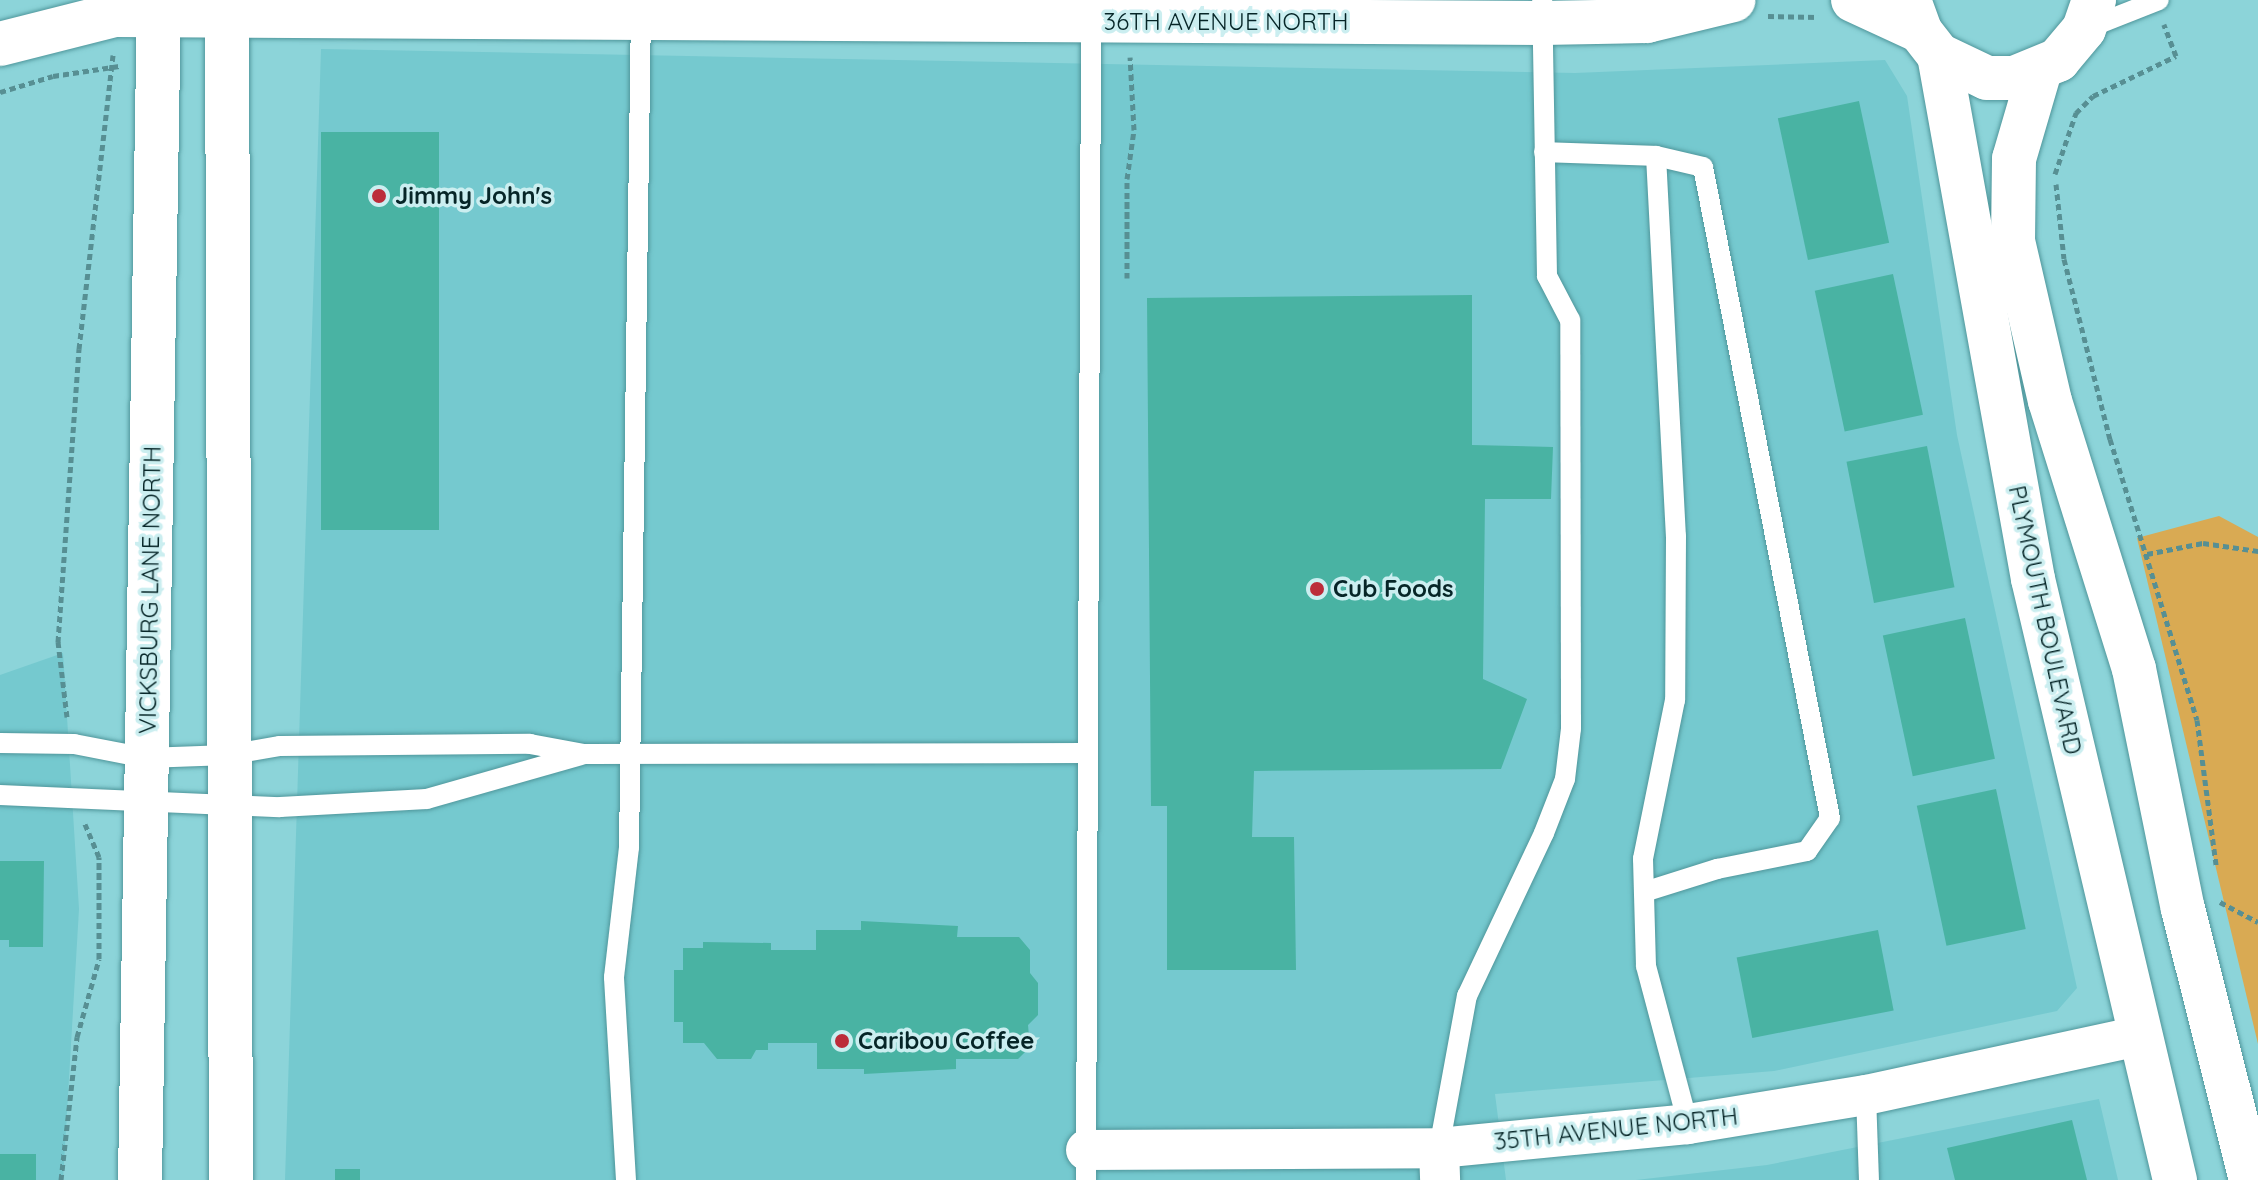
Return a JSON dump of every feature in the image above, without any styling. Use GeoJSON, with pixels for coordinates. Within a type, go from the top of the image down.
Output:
{"type":"FeatureCollection","features":[{"type":"Feature","properties":{"kind":"street","name":"36TH AVENUE NORTH"},"geometry":{"type":"LineString","coordinates":[[0,44],[159,7],[1542,12],[1647,21],[1734,0]]}},
{"type":"Feature","properties":{"kind":"street"},"geometry":{"type":"LineString","coordinates":[[1853,0],[1923,29],[1987,78],[2040,70],[2065,53],[2089,15]]}},
{"type":"Feature","properties":{"kind":"street","name":"VICKSBURG LANE NORTH"},"geometry":{"type":"LineString","coordinates":[[140,1180],[159,7]]}},
{"type":"Feature","properties":{"kind":"street"},"geometry":{"type":"LineString","coordinates":[[227,7],[227,802],[231,1180]]}},
{"type":"Feature","properties":{"kind":"street","name":"PLYMOUTH BOULEVARD"},"geometry":{"type":"LineString","coordinates":[[1923,29],[2033,579],[2175,1180]]}},
{"type":"Feature","properties":{"kind":"street"},"geometry":{"type":"LineString","coordinates":[[2040,70],[2014,159],[2013,241],[2050,401],[2134,669],[2183,909],[2251,1180]]}},
{"type":"Feature","properties":{"kind":"street","name":"35TH AVENUE NORTH"},"geometry":{"type":"LineString","coordinates":[[1086,1165],[1439,1164],[1866,1095],[2139,1036]]}},
{"type":"Feature","properties":{"kind":"lane"},"geometry":{"type":"LineString","coordinates":[[2089,15],[2159,0]]}},
{"type":"Feature","properties":{"kind":"lane"},"geometry":{"type":"LineString","coordinates":[[626,1180],[614,977],[629,848],[641,9]]}},
{"type":"Feature","properties":{"kind":"lane"},"geometry":{"type":"LineString","coordinates":[[1086,1165],[1085,753],[1091,10]]}},
{"type":"Feature","properties":{"kind":"lane"},"geometry":{"type":"LineString","coordinates":[[1439,1164],[1467,996],[1560,793],[1571,729],[1570,320],[1547,276],[1542,12]]}},
{"type":"Feature","properties":{"kind":"lane"},"geometry":{"type":"LineString","coordinates":[[1544,152],[1656,156],[1703,167],[1830,818],[1807,851],[1717,869],[1644,892]]}},
{"type":"Feature","properties":{"kind":"lane"},"geometry":{"type":"LineString","coordinates":[[1656,156],[1676,536],[1675,700],[1643,859],[1646,966],[1688,1124]]}},
{"type":"Feature","properties":{"kind":"lane"},"geometry":{"type":"LineString","coordinates":[[0,743],[74,744],[146,758],[228,755],[280,746],[530,744],[584,754],[631,755],[1085,753]]}},
{"type":"Feature","properties":{"kind":"lane"},"geometry":{"type":"LineString","coordinates":[[0,795],[73,795],[144,802],[227,802],[280,807],[427,799],[584,754]]}},
{"type":"Feature","properties":{"kind":"lane"},"geometry":{"type":"LineString","coordinates":[[1866,1095],[1869,1180]]}},
{"type":"Feature","properties":{"kind":"path"},"geometry":{"type":"LineString","coordinates":[[74,744],[58,642],[79,349],[112,66],[115,15]]}},
{"type":"Feature","properties":{"kind":"path"},"geometry":{"type":"LineString","coordinates":[[1127,278],[1127,179],[1134,130],[1130,56]]}},
{"type":"Feature","properties":{"kind":"path"},"geometry":{"type":"LineString","coordinates":[[2176,56],[2093,96],[2076,113],[2055,172],[2064,259],[2110,439],[2197,720],[2217,845],[2216,872]]}},
{"type":"Feature","properties":{"kind":"path"},"geometry":{"type":"LineString","coordinates":[[0,92],[112,66]]}},
{"type":"Feature","properties":{"kind":"path"},"geometry":{"type":"LineString","coordinates":[[2147,554],[2203,543],[2258,551]]}},
{"type":"Feature","properties":{"kind":"path"},"geometry":{"type":"LineString","coordinates":[[61,1180],[77,1037],[99,959],[99,857],[73,795]]}},
{"type":"Feature","properties":{"kind":"path"},"geometry":{"type":"LineString","coordinates":[[2218,915],[2215,900],[2258,922]]}},
{"type":"Feature","properties":{"kind":"shaded area"},"geometry":{"type":"Polygon","coordinates":[[[321,49],[1575,73],[1885,60],[1907,96],[1957,435],[2077,988],[2057,1011],[1774,1071],[1495,1094],[1506,1180],[285,1180],[321,49]]]}},
{"type":"Feature","properties":{"kind":"shaded area"},"geometry":{"type":"Polygon","coordinates":[[[2219,516],[2258,537],[2258,1044],[2137,538],[2219,516]]]}},
{"type":"Feature","properties":{"kind":"shaded area"},"geometry":{"type":"Polygon","coordinates":[[[63,653],[79,909],[63,1180],[0,1180],[0,675],[63,653]]]}},
{"type":"Feature","properties":{"kind":"shaded area"},"geometry":{"type":"Polygon","coordinates":[[[2099,1099],[2118,1180],[1636,1180],[1767,1165],[2099,1099]]]}},
{"type":"Feature","properties":{"kind":"building"},"geometry":{"type":"Polygon","coordinates":[[[1859,101],[1889,243],[1808,260],[1778,118],[1859,101]]]}},
{"type":"Feature","properties":{"kind":"building"},"geometry":{"type":"Polygon","coordinates":[[[321,132],[439,132],[439,530],[321,530],[321,132]]]}},
{"type":"Feature","properties":{"kind":"building"},"geometry":{"type":"Polygon","coordinates":[[[1893,274],[1923,415],[1845,431],[1815,291],[1893,274]]]}},
{"type":"Feature","properties":{"kind":"building","name":"Cub Foods"},"geometry":{"type":"Polygon","coordinates":[[[1472,295],[1472,445],[1553,447],[1551,499],[1485,499],[1483,679],[1527,699],[1501,769],[1254,771],[1252,837],[1294,837],[1296,970],[1167,970],[1167,806],[1151,806],[1147,298],[1472,295]]]}},
{"type":"Feature","properties":{"kind":"building"},"geometry":{"type":"Polygon","coordinates":[[[1927,446],[1954,587],[1874,603],[1847,462],[1927,446]]]}},
{"type":"Feature","properties":{"kind":"building"},"geometry":{"type":"Polygon","coordinates":[[[1965,618],[1995,759],[1913,776],[1883,635],[1965,618]]]}},
{"type":"Feature","properties":{"kind":"building"},"geometry":{"type":"Polygon","coordinates":[[[1996,789],[2026,929],[1947,946],[1917,806],[1996,789]]]}},
{"type":"Feature","properties":{"kind":"building"},"geometry":{"type":"Polygon","coordinates":[[[0,861],[44,861],[43,947],[9,947],[9,940],[0,940],[0,861]]]}},
{"type":"Feature","properties":{"kind":"building"},"geometry":{"type":"Polygon","coordinates":[[[861,921],[958,926],[957,937],[1019,937],[1030,950],[1030,973],[1038,983],[1038,1015],[1028,1025],[1030,1047],[1018,1059],[956,1059],[956,1069],[864,1074],[864,1069],[817,1069],[817,1043],[768,1043],[768,1050],[756,1050],[751,1059],[717,1059],[704,1043],[683,1043],[683,1022],[674,1022],[674,970],[683,970],[683,948],[703,948],[703,942],[771,943],[771,950],[816,950],[816,930],[861,930],[861,921]]]}},
{"type":"Feature","properties":{"kind":"building"},"geometry":{"type":"Polygon","coordinates":[[[1878,930],[1894,1010],[1752,1038],[1737,957],[1878,930]]]}},
{"type":"Feature","properties":{"kind":"building"},"geometry":{"type":"Polygon","coordinates":[[[2072,1120],[2087,1180],[1955,1180],[1947,1148],[2072,1120]]]}},
{"type":"Feature","properties":{"kind":"building"},"geometry":{"type":"Polygon","coordinates":[[[0,1154],[36,1154],[36,1180],[0,1180],[0,1154]]]}},
{"type":"Feature","properties":{"kind":"building"},"geometry":{"type":"Polygon","coordinates":[[[335,1169],[360,1169],[360,1180],[335,1180],[335,1169]]]}},
{"type":"Feature","properties":{"kind":"place","name":"Jimmy John's"},"geometry":{"type":"Point","coordinates":[379,196]}},
{"type":"Feature","properties":{"kind":"place","name":"Cub Foods"},"geometry":{"type":"Point","coordinates":[1317,589]}},
{"type":"Feature","properties":{"kind":"place","name":"Caribou Coffee"},"geometry":{"type":"Point","coordinates":[842,1041]}}]}
